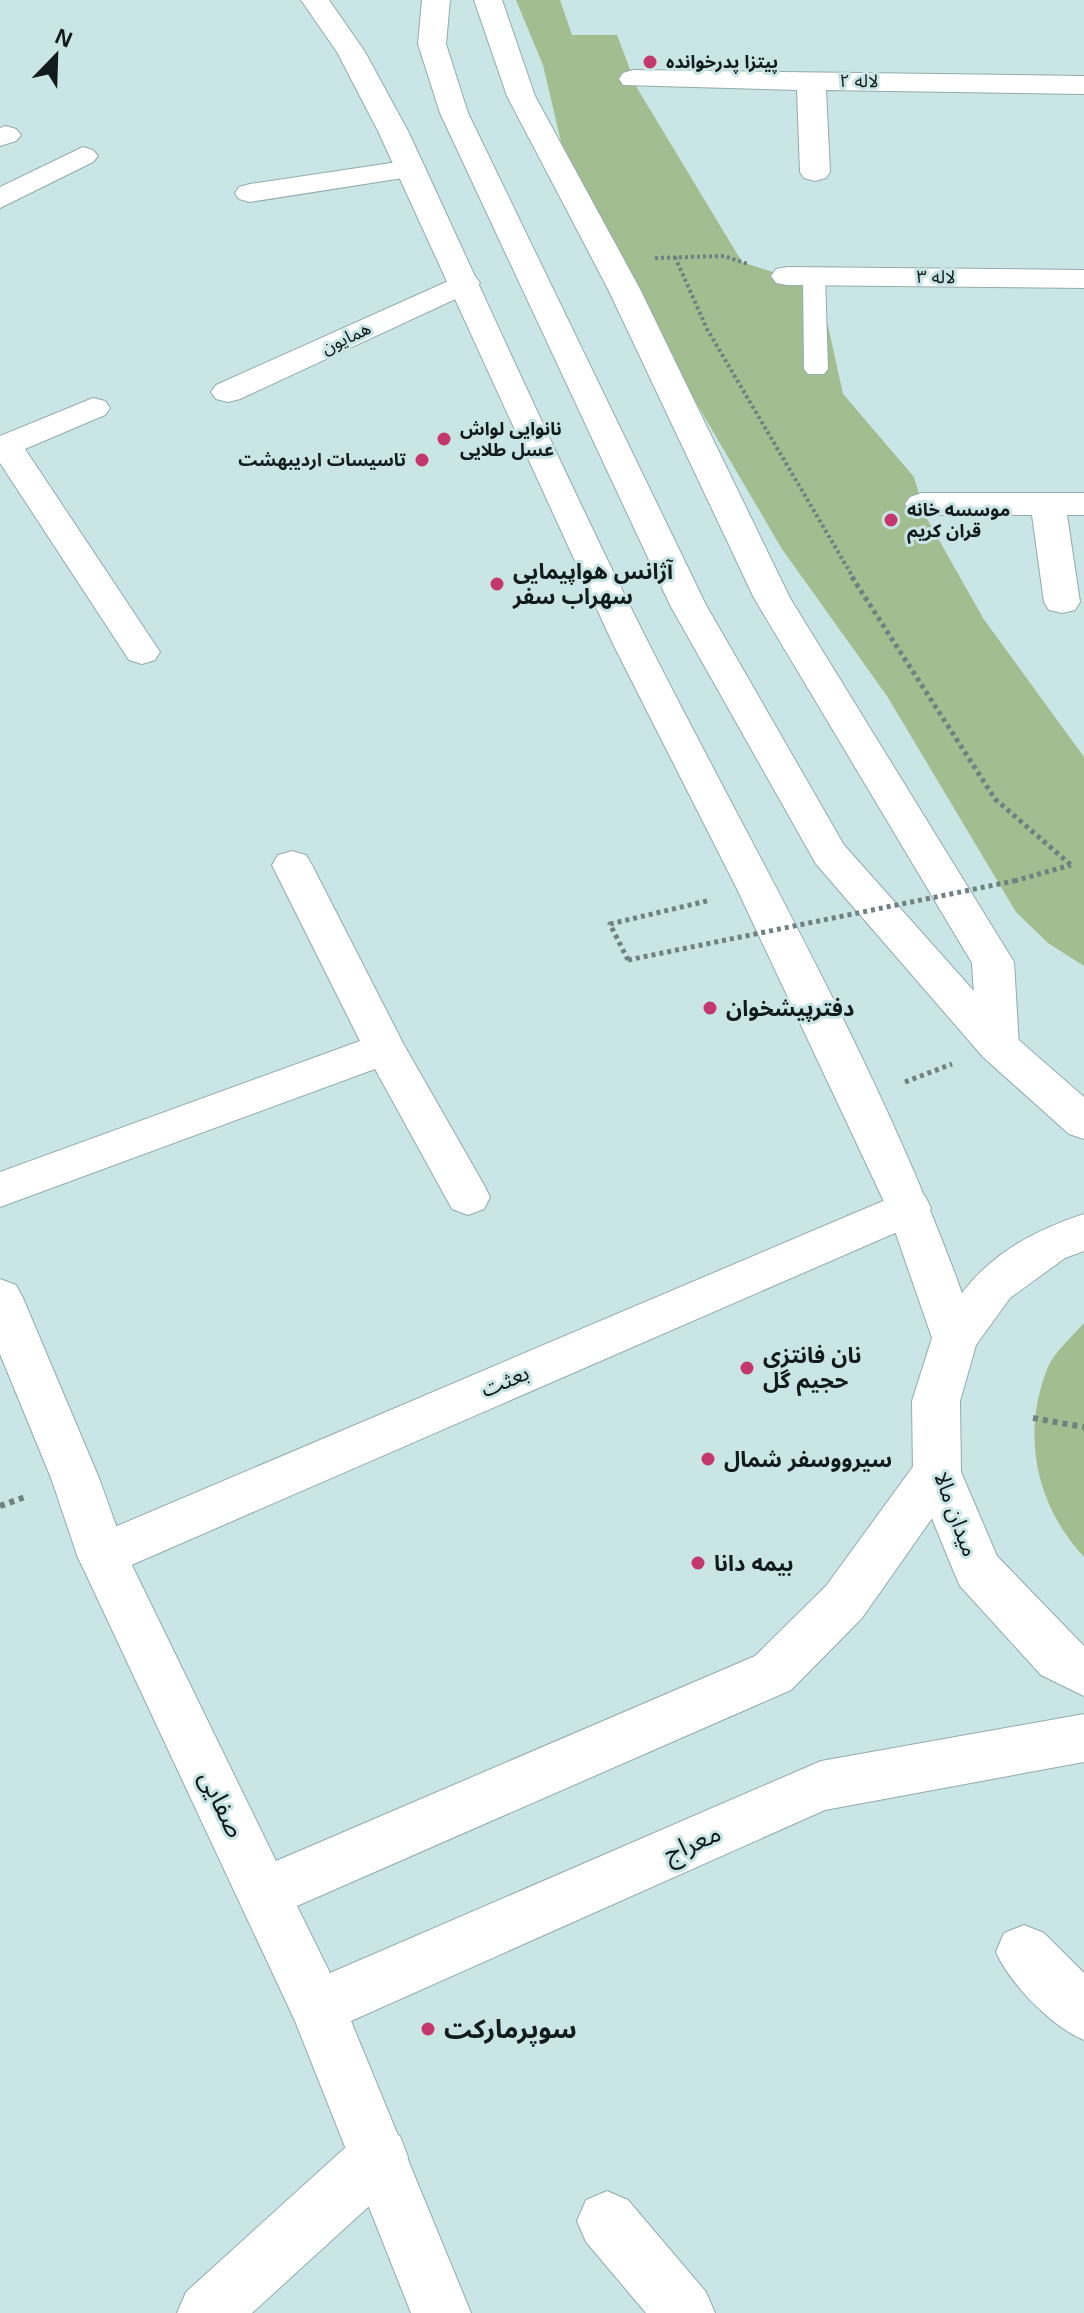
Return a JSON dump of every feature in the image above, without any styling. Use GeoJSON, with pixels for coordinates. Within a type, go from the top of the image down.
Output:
{"type":"FeatureCollection","features":[{"type":"Feature","properties":{"kind":"street"},"geometry":{"type":"LineString","coordinates":[[315,0],[351,52],[411,169],[631,644],[757,889],[860,1101],[909,1208],[955,1338]]}},
{"type":"Feature","properties":{"kind":"street"},"geometry":{"type":"LineString","coordinates":[[436,0],[432,44],[454,113],[688,605],[830,854],[998,1046],[1084,1122]]}},
{"type":"Feature","properties":{"kind":"street"},"geometry":{"type":"LineString","coordinates":[[488,0],[521,96],[609,261],[772,598],[993,962],[998,1046]]}},
{"type":"Feature","properties":{"kind":"street","name":"لاله ۲"},"geometry":{"type":"LineString","coordinates":[[633,79],[1084,85]]}},
{"type":"Feature","properties":{"kind":"street"},"geometry":{"type":"LineString","coordinates":[[811,80],[815,172]]}},
{"type":"Feature","properties":{"kind":"street"},"geometry":{"type":"LineString","coordinates":[[0,199],[83,156]]}},
{"type":"Feature","properties":{"kind":"street"},"geometry":{"type":"LineString","coordinates":[[250,193],[411,169]]}},
{"type":"Feature","properties":{"kind":"street","name":"لاله ۳"},"geometry":{"type":"LineString","coordinates":[[801,276],[1084,279]]}},
{"type":"Feature","properties":{"kind":"street","name":"همایون"},"geometry":{"type":"LineString","coordinates":[[228,392],[464,283]]}},
{"type":"Feature","properties":{"kind":"street"},"geometry":{"type":"LineString","coordinates":[[93,408],[3,447],[142,652]]}},
{"type":"Feature","properties":{"kind":"street"},"geometry":{"type":"LineString","coordinates":[[922,504],[1084,504]]}},
{"type":"Feature","properties":{"kind":"street"},"geometry":{"type":"LineString","coordinates":[[1048,504],[1062,602]]}},
{"type":"Feature","properties":{"kind":"street"},"geometry":{"type":"LineString","coordinates":[[292,865],[385,1049],[468,1197]]}},
{"type":"Feature","properties":{"kind":"street"},"geometry":{"type":"LineString","coordinates":[[0,1190],[385,1049]]}},
{"type":"Feature","properties":{"kind":"street","name":"بعثت"},"geometry":{"type":"LineString","coordinates":[[102,1555],[909,1208]]}},
{"type":"Feature","properties":{"kind":"street","name":"میدان مالا"},"geometry":{"type":"LineString","coordinates":[[1084,1232],[1049,1245],[994,1285],[955,1338],[936,1401],[937,1472],[978,1570],[1059,1659],[1084,1673]]}},
{"type":"Feature","properties":{"kind":"street","name":"صفایی"},"geometry":{"type":"LineString","coordinates":[[0,1298],[75,1478],[102,1555],[317,2007],[441,2313]]}},
{"type":"Feature","properties":{"kind":"street"},"geometry":{"type":"LineString","coordinates":[[265,1893],[773,1673],[844,1602],[937,1472]]}},
{"type":"Feature","properties":{"kind":"street","name":"معراج"},"geometry":{"type":"LineString","coordinates":[[317,2007],[821,1786],[1084,1738]]}},
{"type":"Feature","properties":{"kind":"street"},"geometry":{"type":"LineString","coordinates":[[1024,1952],[1084,2012]]}},
{"type":"Feature","properties":{"kind":"street"},"geometry":{"type":"LineString","coordinates":[[207,2313],[379,2157]]}},
{"type":"Feature","properties":{"kind":"street"},"geometry":{"type":"LineString","coordinates":[[607,2221],[685,2313]]}},
{"type":"Feature","properties":{"kind":"lane"},"geometry":{"type":"LineString","coordinates":[[801,276],[816,369]]}},
{"type":"Feature","properties":{"kind":"path"},"geometry":{"type":"LineString","coordinates":[[609,261],[724,256],[801,276]]}},
{"type":"Feature","properties":{"kind":"path"},"geometry":{"type":"LineString","coordinates":[[675,257],[707,329],[872,611],[995,799],[1071,865],[1014,881],[628,960],[610,924],[757,889]]}},
{"type":"Feature","properties":{"kind":"path"},"geometry":{"type":"LineString","coordinates":[[860,1101],[998,1046]]}},
{"type":"Feature","properties":{"kind":"path"},"geometry":{"type":"LineString","coordinates":[[1033,1418],[1084,1427]]}},
{"type":"Feature","properties":{"kind":"green space"},"geometry":{"type":"Polygon","coordinates":[[[516,0],[560,0],[572,35],[617,35],[637,88],[742,262],[809,284],[823,303],[843,394],[914,477],[926,517],[983,618],[1084,757],[1084,966],[1048,943],[1016,912],[887,696],[782,549],[667,353],[562,146],[543,65],[516,0]]]}},
{"type":"Feature","properties":{"kind":"green space"},"geometry":{"type":"Polygon","coordinates":[[[1084,1323],[1084,1557],[1067,1536],[1044,1491],[1038,1467],[1035,1417],[1051,1361],[1084,1323]]]}},
{"type":"Feature","properties":{"kind":"place","name":"پیتزا پدرخوانده"},"geometry":{"type":"Point","coordinates":[650,62]}},
{"type":"Feature","properties":{"kind":"place","name":"نانوایی لواش عسل طلایی"},"geometry":{"type":"Point","coordinates":[444,439]}},
{"type":"Feature","properties":{"kind":"place","name":"تاسیسات اردیبهشت"},"geometry":{"type":"Point","coordinates":[422,460]}},
{"type":"Feature","properties":{"kind":"place","name":"موسسه خانه قران کریم"},"geometry":{"type":"Point","coordinates":[891,520]}},
{"type":"Feature","properties":{"kind":"place","name":"آژانس هواپیمایی سهراب سفر"},"geometry":{"type":"Point","coordinates":[497,584]}},
{"type":"Feature","properties":{"kind":"place","name":"دفترپیشخوان"},"geometry":{"type":"Point","coordinates":[710,1008]}},
{"type":"Feature","properties":{"kind":"place","name":"نان فانتزی حجیم گل"},"geometry":{"type":"Point","coordinates":[747,1368]}},
{"type":"Feature","properties":{"kind":"place","name":"سیرووسفر شمال"},"geometry":{"type":"Point","coordinates":[708,1459]}},
{"type":"Feature","properties":{"kind":"place","name":"بیمه دانا"},"geometry":{"type":"Point","coordinates":[698,1563]}},
{"type":"Feature","properties":{"kind":"place","name":"سوپرمارکت"},"geometry":{"type":"Point","coordinates":[428,2029]}}]}
